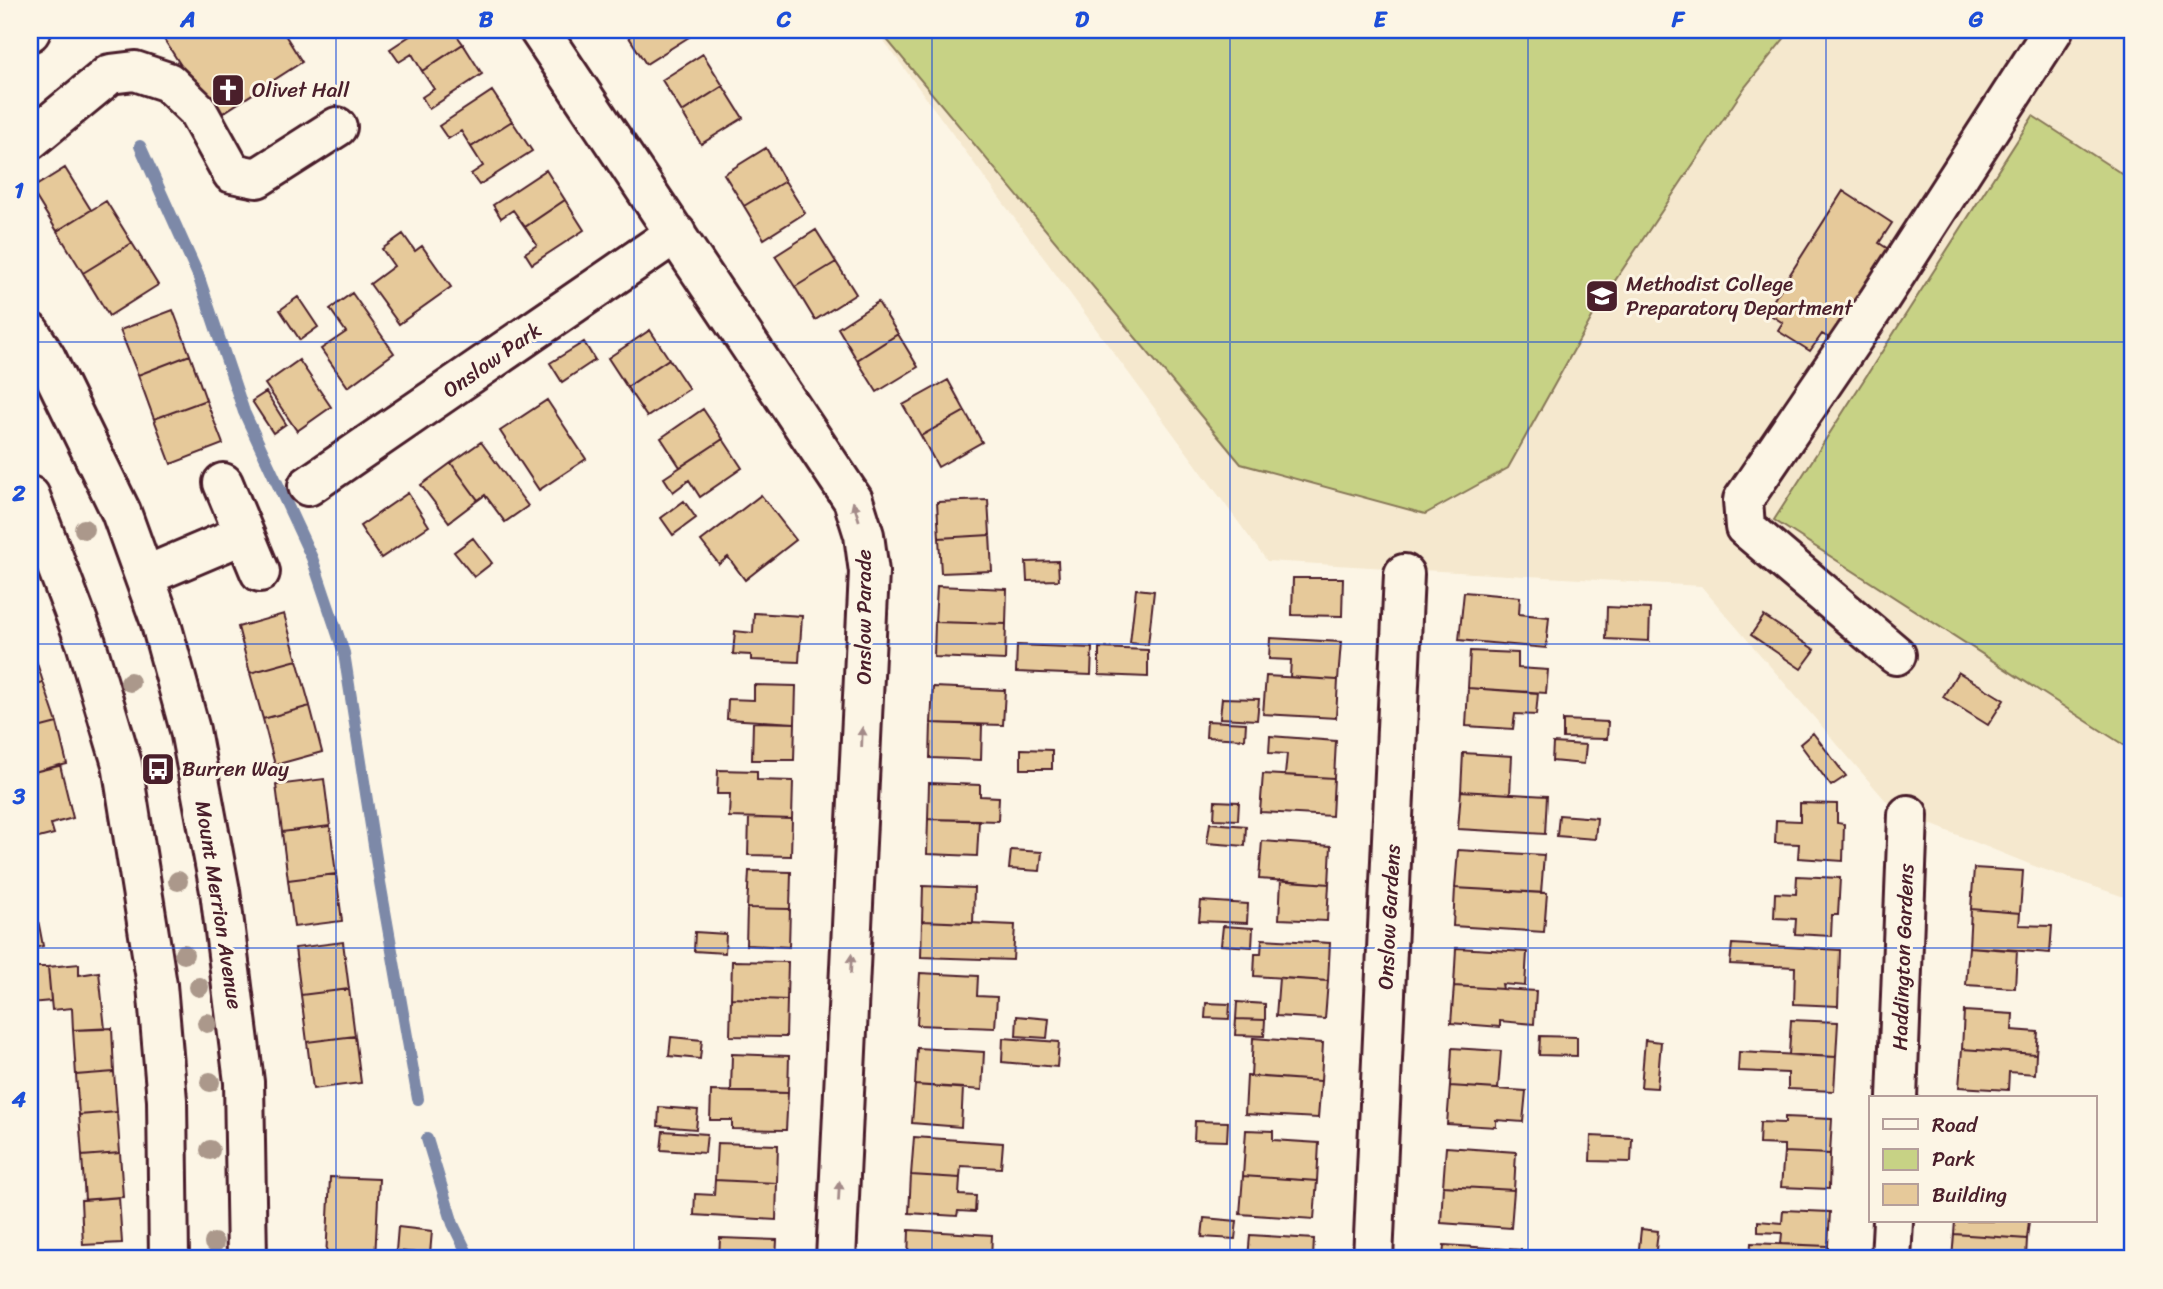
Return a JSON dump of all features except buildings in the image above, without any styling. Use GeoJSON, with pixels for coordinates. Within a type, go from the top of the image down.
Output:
{"type":"FeatureCollection","features":[{"type":"Feature","properties":{"kind":"street","name":"Onslow Parade"},"geometry":{"type":"LineString","coordinates":[[540,30],[853,500],[864,535],[869,572],[836,1259]]}},
{"type":"Feature","properties":{"kind":"street"},"geometry":{"type":"LineString","coordinates":[[1896,655],[1745,527],[1743,500],[1877,303],[2053,30]]}},
{"type":"Feature","properties":{"kind":"street"},"geometry":{"type":"LineString","coordinates":[[30,140],[110,74],[135,71],[168,82],[197,110],[232,173],[257,178],[337,127]]}},
{"type":"Feature","properties":{"kind":"street","name":"Onslow Park"},"geometry":{"type":"LineString","coordinates":[[308,486],[676,233]]}},
{"type":"Feature","properties":{"kind":"street","name":"Mount Merrion Avenue"},"geometry":{"type":"LineString","coordinates":[[30,332],[46,358],[108,483],[160,620],[190,730],[220,891],[244,1082],[247,1259]]}},
{"type":"Feature","properties":{"kind":"street"},"geometry":{"type":"LineString","coordinates":[[223,483],[260,572]]}},
{"type":"Feature","properties":{"kind":"street"},"geometry":{"type":"LineString","coordinates":[[30,496],[86,643],[122,764],[157,985],[167,1100],[169,1259]]}},
{"type":"Feature","properties":{"kind":"street"},"geometry":{"type":"LineString","coordinates":[[145,576],[244,534]]}},
{"type":"Feature","properties":{"kind":"street","name":"Onslow Gardens"},"geometry":{"type":"LineString","coordinates":[[1373,1259],[1405,574]]}},
{"type":"Feature","properties":{"kind":"street","name":"Haddington Gardens"},"geometry":{"type":"LineString","coordinates":[[1897,1096],[1908,815]]}},
{"type":"Feature","properties":{"kind":"street"},"geometry":{"type":"LineString","coordinates":[[1891,1259],[1893,1222]]}},
{"type":"Feature","properties":{"kind":"shaded area","name":"Methodist College Preparatory Department"},"geometry":{"type":"Polygon","coordinates":[[[876,30],[2133,30],[2133,900],[2034,866],[1893,809],[1701,586],[1267,561],[876,30]]]}},
{"type":"Feature","properties":{"kind":"green space"},"geometry":{"type":"Polygon","coordinates":[[[879,30],[1791,30],[1745,87],[1600,303],[1508,468],[1425,514],[1241,464],[879,30]]]}},
{"type":"Feature","properties":{"kind":"green space"},"geometry":{"type":"Polygon","coordinates":[[[2033,116],[2133,181],[2133,751],[1774,520],[2033,116]]]}},
{"type":"Feature","properties":{"kind":"waterway"},"geometry":{"type":"LineString","coordinates":[[140,146],[198,275],[244,412],[312,558],[344,653],[378,871],[418,1099]]}},
{"type":"Feature","properties":{"kind":"waterway"},"geometry":{"type":"LineString","coordinates":[[427,1139],[453,1224],[470,1259]]}},
{"type":"Feature","properties":{"kind":"place","name":"Olivet Hall"},"geometry":{"type":"Point","coordinates":[228,90]}},
{"type":"Feature","properties":{"kind":"place","name":"Methodist College Preparatory Department"},"geometry":{"type":"Point","coordinates":[1602,296]}},
{"type":"Feature","properties":{"kind":"place","name":"Burren Way"},"geometry":{"type":"Point","coordinates":[158,769]}}]}
